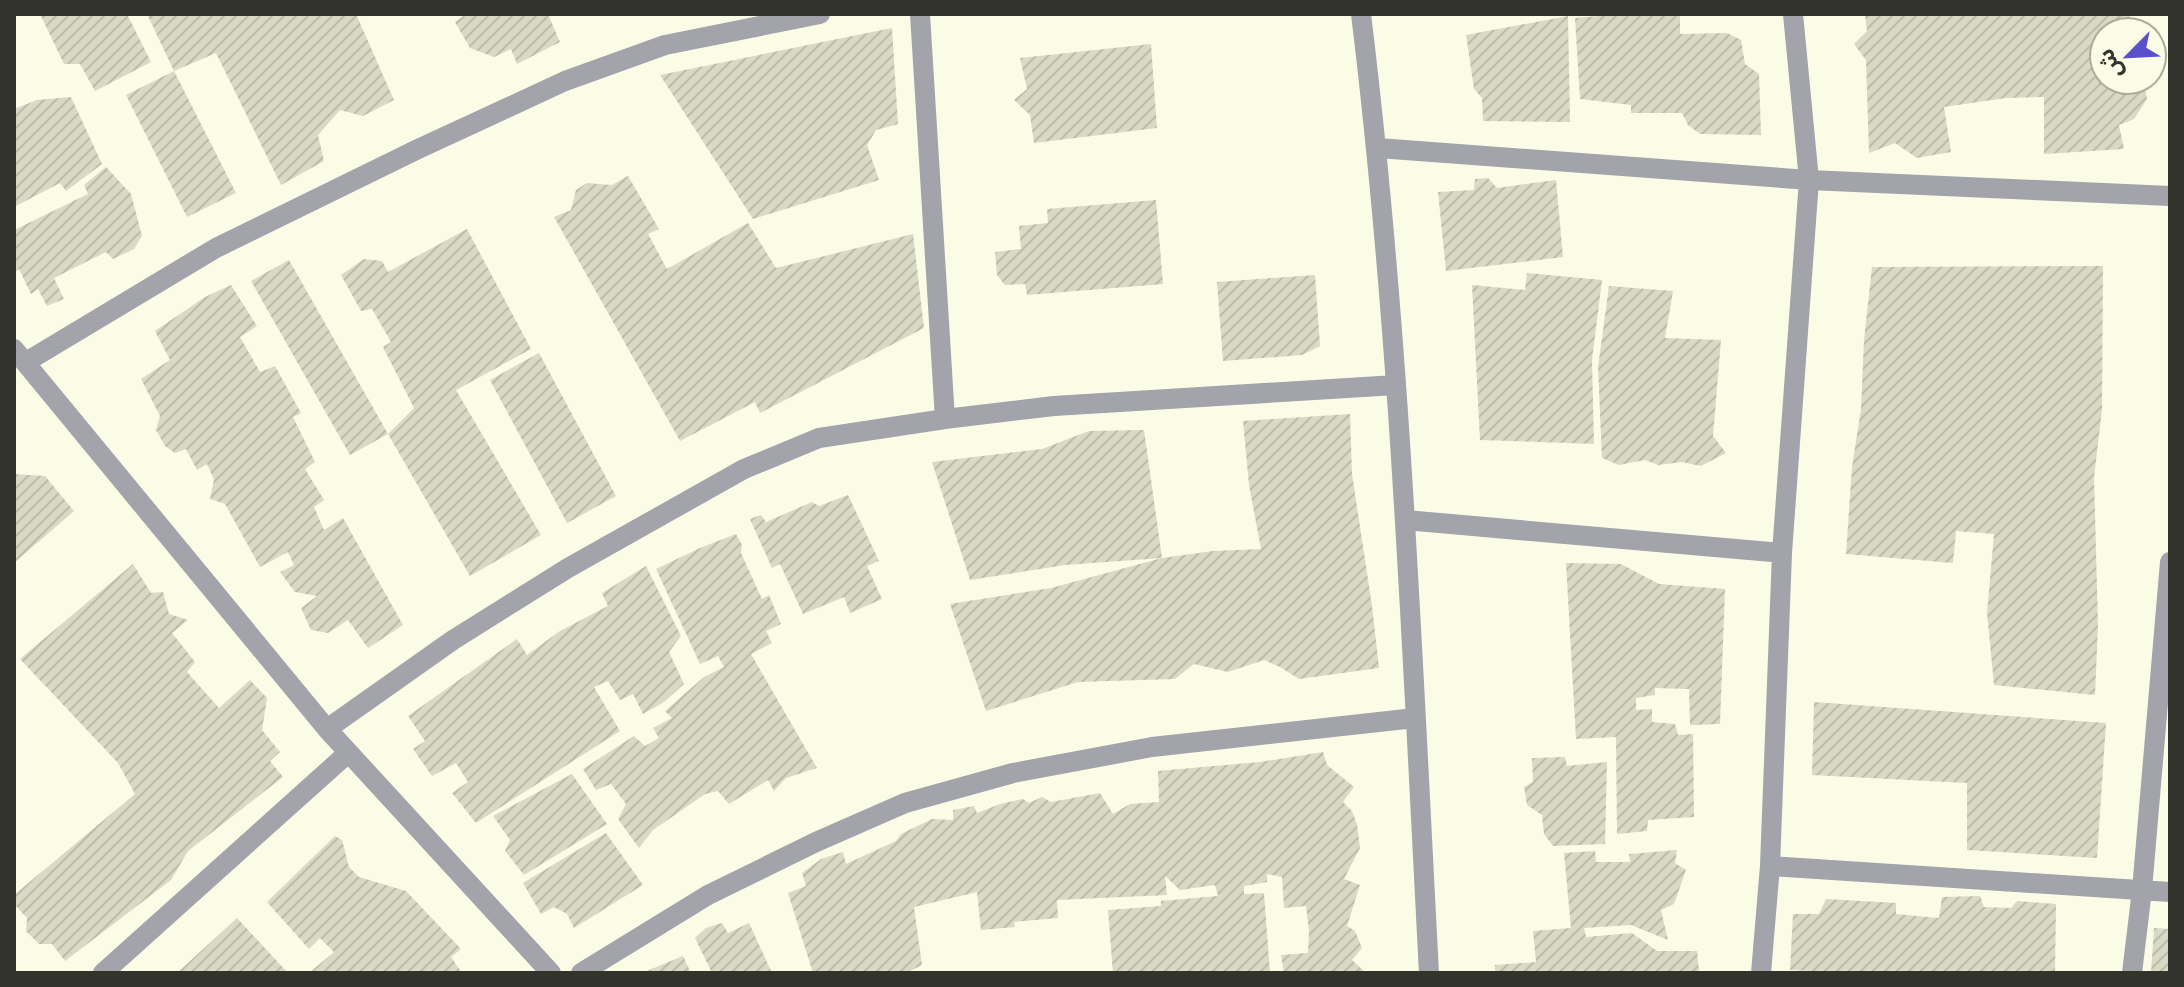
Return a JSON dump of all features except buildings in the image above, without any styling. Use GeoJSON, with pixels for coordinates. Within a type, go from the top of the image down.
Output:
{"type":"FeatureCollection","features":[{"type":"Feature","properties":{"kind":"street"},"geometry":{"type":"LineString","coordinates":[[551,973],[327,729],[20,355],[216,248],[565,81],[665,45],[820,14]]}},
{"type":"Feature","properties":{"kind":"street"},"geometry":{"type":"LineString","coordinates":[[920,14],[945,419]]}},
{"type":"Feature","properties":{"kind":"street"},"geometry":{"type":"LineString","coordinates":[[1361,14],[1378,148],[1396,385],[1429,973]]}},
{"type":"Feature","properties":{"kind":"street"},"geometry":{"type":"LineString","coordinates":[[1761,973],[1770,866],[1782,553],[1809,180],[1793,14]]}},
{"type":"Feature","properties":{"kind":"street"},"geometry":{"type":"LineString","coordinates":[[1378,148],[1809,180],[2170,196]]}},
{"type":"Feature","properties":{"kind":"street"},"geometry":{"type":"LineString","coordinates":[[327,729],[453,640],[568,568],[744,469],[819,438],[1054,406],[1396,385]]}},
{"type":"Feature","properties":{"kind":"street"},"geometry":{"type":"LineString","coordinates":[[1405,520],[1782,553]]}},
{"type":"Feature","properties":{"kind":"street"},"geometry":{"type":"LineString","coordinates":[[2132,973],[2170,562]]}},
{"type":"Feature","properties":{"kind":"street"},"geometry":{"type":"LineString","coordinates":[[581,973],[708,895],[905,803],[1013,773],[1152,747],[1415,718]]}},
{"type":"Feature","properties":{"kind":"street"},"geometry":{"type":"LineString","coordinates":[[103,973],[348,753]]}},
{"type":"Feature","properties":{"kind":"street"},"geometry":{"type":"LineString","coordinates":[[1770,866],[2170,892]]}}]}
